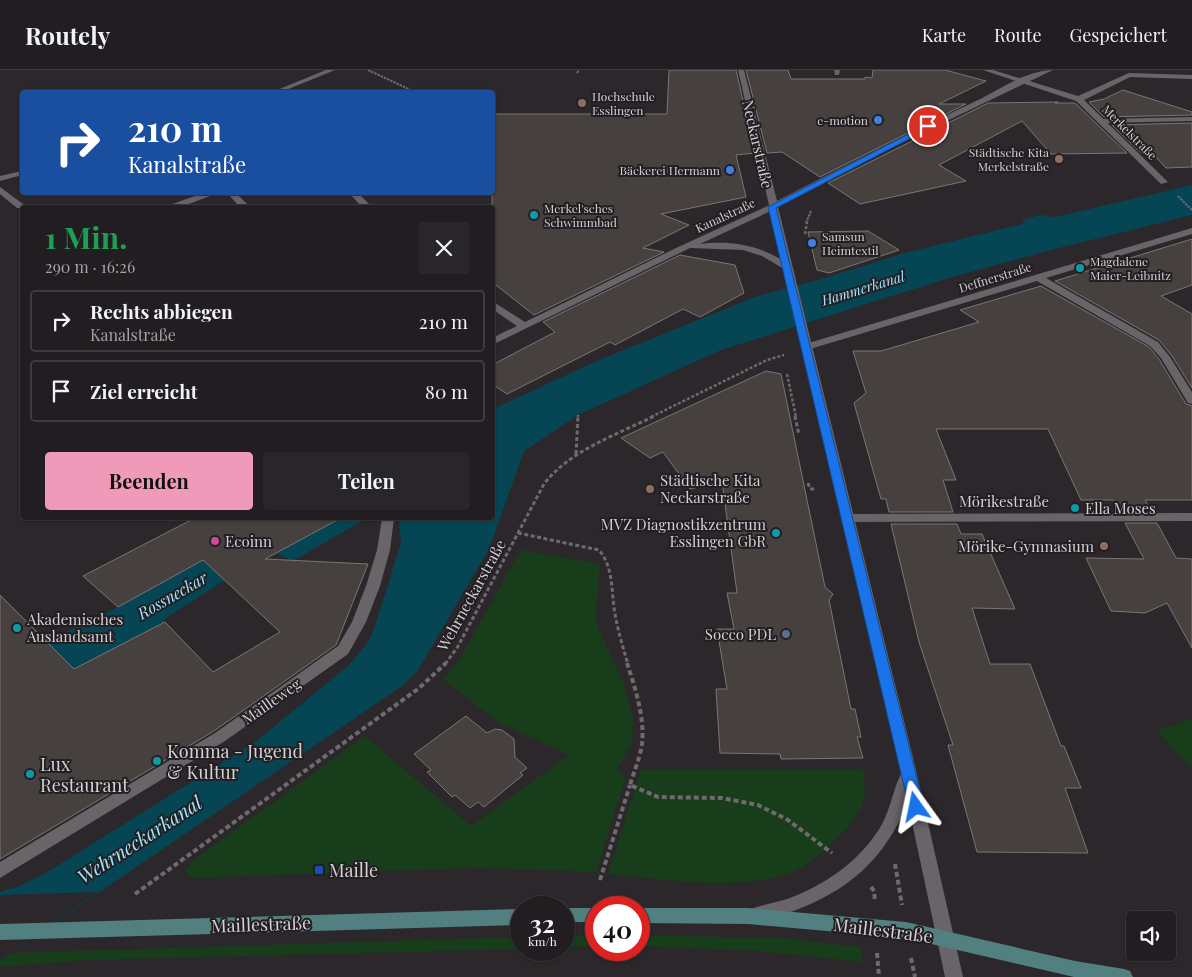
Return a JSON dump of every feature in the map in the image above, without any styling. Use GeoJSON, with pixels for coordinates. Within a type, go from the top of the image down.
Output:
{"type":"FeatureCollection","features":[{"type":"Feature","properties":{"kind":"main road","name":"Maillestraße"},"geometry":{"type":"LineString","coordinates":[[650,914],[748,916],[876,926],[946,938],[1067,968],[1124,977]]}},
{"type":"Feature","properties":{"kind":"main road","name":"Maillestraße"},"geometry":{"type":"LineString","coordinates":[[0,932],[510,917]]}},
{"type":"Feature","properties":{"kind":"street"},"geometry":{"type":"LineString","coordinates":[[281,90],[332,70]]}},
{"type":"Feature","properties":{"kind":"street","name":"Neckarstraße"},"geometry":{"type":"LineString","coordinates":[[740,70],[908,770],[954,977]]}},
{"type":"Feature","properties":{"kind":"street"},"geometry":{"type":"LineString","coordinates":[[986,70],[1079,99],[1129,75],[1192,77]]}},
{"type":"Feature","properties":{"kind":"street","name":"Kanalstraße"},"geometry":{"type":"LineString","coordinates":[[495,340],[679,250],[772,207],[896,142],[1023,80],[1050,70]]}},
{"type":"Feature","properties":{"kind":"street","name":"Merkelstraße"},"geometry":{"type":"LineString","coordinates":[[1079,99],[1164,182]]}},
{"type":"Feature","properties":{"kind":"street"},"geometry":{"type":"LineString","coordinates":[[1103,121],[1192,119]]}},
{"type":"Feature","properties":{"kind":"street"},"geometry":{"type":"LineString","coordinates":[[0,179],[20,174]]}},
{"type":"Feature","properties":{"kind":"street"},"geometry":{"type":"LineString","coordinates":[[0,190],[20,206]]}},
{"type":"Feature","properties":{"kind":"street"},"geometry":{"type":"LineString","coordinates":[[174,205],[207,195]]}},
{"type":"Feature","properties":{"kind":"street"},"geometry":{"type":"LineString","coordinates":[[233,195],[244,205]]}},
{"type":"Feature","properties":{"kind":"street"},"geometry":{"type":"LineString","coordinates":[[355,195],[366,205]]}},
{"type":"Feature","properties":{"kind":"street","name":"Deffnerstraße"},"geometry":{"type":"LineString","coordinates":[[805,344],[1192,231]]}},
{"type":"Feature","properties":{"kind":"street","name":"Kanalstraße"},"geometry":{"type":"LineString","coordinates":[[679,250],[703,246],[737,245],[763,252],[787,267]]}},
{"type":"Feature","properties":{"kind":"street"},"geometry":{"type":"LineString","coordinates":[[1037,277],[1154,344],[1165,357],[1192,401]]}},
{"type":"Feature","properties":{"kind":"street"},"geometry":{"type":"LineString","coordinates":[[495,306],[524,326]]}},
{"type":"Feature","properties":{"kind":"street","name":"Mörikestraße"},"geometry":{"type":"LineString","coordinates":[[847,518],[1192,517]]}},
{"type":"Feature","properties":{"kind":"street","name":"Mailleweg"},"geometry":{"type":"LineString","coordinates":[[0,871],[220,737],[343,650],[353,636],[371,588],[388,535],[388,520]]}},
{"type":"Feature","properties":{"kind":"street"},"geometry":{"type":"LineString","coordinates":[[748,916],[769,912],[811,898],[837,884],[855,871],[888,832],[899,810],[908,770]]}},
{"type":"Feature","properties":{"kind":"path"},"geometry":{"type":"LineString","coordinates":[[368,70],[390,78],[411,90]]}},
{"type":"Feature","properties":{"kind":"path"},"geometry":{"type":"LineString","coordinates":[[806,240],[806,224],[813,210]]}},
{"type":"Feature","properties":{"kind":"path","name":"Wehrneckarstraße"},"geometry":{"type":"LineString","coordinates":[[135,894],[418,689],[440,669],[457,648],[548,480],[576,455],[767,360],[783,355],[805,344]]}},
{"type":"Feature","properties":{"kind":"path"},"geometry":{"type":"LineString","coordinates":[[781,348],[785,364]]}},
{"type":"Feature","properties":{"kind":"path"},"geometry":{"type":"LineString","coordinates":[[786,373],[799,435]]}},
{"type":"Feature","properties":{"kind":"path"},"geometry":{"type":"LineString","coordinates":[[576,455],[578,415]]}},
{"type":"Feature","properties":{"kind":"path"},"geometry":{"type":"LineString","coordinates":[[518,533],[599,550],[605,555],[616,625],[638,704],[642,747],[600,880]]}},
{"type":"Feature","properties":{"kind":"path"},"geometry":{"type":"LineString","coordinates":[[630,785],[661,798],[706,797],[757,804],[775,811],[855,871],[874,890],[879,977]]}},
{"type":"Feature","properties":{"kind":"green space"},"geometry":{"type":"Polygon","coordinates":[[[521,550],[600,564],[596,615],[597,626],[622,679],[634,722],[631,745],[617,770],[626,778],[596,872],[478,868],[192,878],[185,871],[192,861],[365,736],[471,826],[569,755],[499,723],[443,679],[459,660],[521,550]]]}},
{"type":"Feature","properties":{"kind":"green space"},"geometry":{"type":"Polygon","coordinates":[[[1192,719],[1192,768],[1157,731],[1192,719]]]}},
{"type":"Feature","properties":{"kind":"green space"},"geometry":{"type":"Polygon","coordinates":[[[863,769],[865,791],[857,816],[844,831],[807,864],[787,874],[764,880],[738,883],[710,883],[608,874],[641,770],[863,769]]]}},
{"type":"Feature","properties":{"kind":"green space"},"geometry":{"type":"Polygon","coordinates":[[[585,935],[585,946],[575,947],[575,936],[585,935]]]}},
{"type":"Feature","properties":{"kind":"green space"},"geometry":{"type":"Polygon","coordinates":[[[650,935],[781,938],[861,947],[862,962],[756,951],[650,946],[650,935]]]}},
{"type":"Feature","properties":{"kind":"green space"},"geometry":{"type":"Polygon","coordinates":[[[510,937],[510,949],[88,960],[0,967],[0,960],[10,953],[510,937]]]}},
{"type":"Feature","properties":{"kind":"water"},"geometry":{"type":"Polygon","coordinates":[[[1192,185],[1192,215],[1047,251],[949,278],[721,350],[578,415],[524,451],[489,549],[418,670],[405,684],[0,960],[0,892],[22,885],[49,871],[255,742],[348,666],[367,644],[374,629],[401,543],[399,520],[495,520],[495,408],[599,360],[755,297],[905,253],[1026,223],[1021,220],[1041,215],[1055,217],[1192,185]]]}},
{"type":"Feature","properties":{"kind":"water","name":"Rossneckar"},"geometry":{"type":"Polygon","coordinates":[[[283,520],[364,520],[293,561],[275,553],[239,571],[163,620],[167,623],[127,646],[0,708],[0,669],[5,661],[118,607],[210,556],[228,549],[283,520]]]}},
{"type":"Feature","properties":{"kind":"pier"},"geometry":{"type":"Polygon","coordinates":[[[98,892],[10,953],[0,960],[0,895],[98,892]]]}},
{"type":"Feature","properties":{"kind":"building"},"geometry":{"type":"Polygon","coordinates":[[[669,70],[736,70],[755,153],[736,155],[746,197],[661,214],[689,225],[643,248],[664,252],[534,315],[495,284],[495,205],[492,205],[492,195],[495,195],[495,114],[667,114],[669,70]]]}},
{"type":"Feature","properties":{"kind":"building"},"geometry":{"type":"Polygon","coordinates":[[[746,70],[788,70],[791,79],[865,79],[865,77],[872,78],[873,70],[945,70],[986,81],[939,104],[966,104],[820,177],[782,152],[767,153],[746,70]]]}},
{"type":"Feature","properties":{"kind":"building"},"geometry":{"type":"Polygon","coordinates":[[[1123,90],[1192,112],[1192,115],[1104,117],[1089,102],[1104,99],[1123,90]]]}},
{"type":"Feature","properties":{"kind":"building"},"geometry":{"type":"Polygon","coordinates":[[[1058,102],[1055,103],[1075,103],[1127,153],[1051,154],[1022,121],[939,165],[966,181],[860,204],[828,183],[988,103],[1058,102]]]}},
{"type":"Feature","properties":{"kind":"building"},"geometry":{"type":"Polygon","coordinates":[[[1192,123],[1192,167],[1166,168],[1152,153],[1141,153],[1112,125],[1192,123]]]}},
{"type":"Feature","properties":{"kind":"building"},"geometry":{"type":"Polygon","coordinates":[[[868,231],[899,250],[829,273],[817,270],[808,232],[868,231]]]}},
{"type":"Feature","properties":{"kind":"building"},"geometry":{"type":"Polygon","coordinates":[[[1192,239],[1192,285],[1161,296],[1192,314],[1192,388],[1172,356],[1159,340],[1055,281],[1192,239]]]}},
{"type":"Feature","properties":{"kind":"building"},"geometry":{"type":"Polygon","coordinates":[[[680,255],[735,265],[744,293],[700,317],[683,309],[615,345],[610,342],[507,394],[495,386],[495,363],[555,332],[543,322],[680,255]]]}},
{"type":"Feature","properties":{"kind":"building"},"geometry":{"type":"Polygon","coordinates":[[[1041,286],[1149,347],[1159,359],[1186,404],[1192,406],[1192,500],[1145,500],[1151,511],[1119,511],[1113,500],[1081,500],[1048,429],[936,429],[956,480],[943,480],[953,512],[889,512],[886,499],[881,499],[854,403],[866,393],[853,351],[881,351],[979,322],[960,310],[1041,286]]]}},
{"type":"Feature","properties":{"kind":"building"},"geometry":{"type":"Polygon","coordinates":[[[766,371],[781,374],[825,587],[833,594],[829,600],[851,709],[855,709],[861,737],[857,737],[863,758],[781,759],[780,754],[720,753],[716,689],[727,689],[717,629],[734,629],[727,593],[737,593],[722,481],[690,489],[663,452],[650,458],[621,438],[766,371]]]}},
{"type":"Feature","properties":{"kind":"building"},"geometry":{"type":"Polygon","coordinates":[[[191,520],[337,520],[265,559],[368,564],[336,645],[214,731],[0,859],[0,595],[74,669],[165,622],[213,672],[280,632],[203,560],[118,607],[83,576],[191,520]]]}},
{"type":"Feature","properties":{"kind":"building","name":"Mörike-Gymnasium"},"geometry":{"type":"Polygon","coordinates":[[[1125,523],[1157,523],[1176,558],[1192,559],[1192,648],[1167,603],[1145,613],[1111,611],[1086,558],[1144,559],[1125,523]]]}},
{"type":"Feature","properties":{"kind":"building"},"geometry":{"type":"Polygon","coordinates":[[[891,524],[957,524],[961,534],[982,534],[1015,609],[972,608],[990,664],[1030,664],[1061,746],[1064,746],[1081,788],[1065,788],[1088,853],[977,852],[948,745],[953,745],[919,642],[891,524]]]}},
{"type":"Feature","properties":{"kind":"building"},"geometry":{"type":"Polygon","coordinates":[[[466,716],[487,733],[495,729],[502,730],[514,739],[515,757],[527,768],[520,773],[523,775],[484,807],[478,802],[470,808],[455,795],[452,797],[427,772],[431,770],[414,754],[466,716]]]}},
{"type":"Feature","properties":{"kind":"place","name":"Hochschule Esslingen"},"geometry":{"type":"Point","coordinates":[582,103]}},
{"type":"Feature","properties":{"kind":"place","name":"e-motion"},"geometry":{"type":"Point","coordinates":[878,120]}},
{"type":"Feature","properties":{"kind":"place","name":"Städtische Kita Merkelstraße"},"geometry":{"type":"Point","coordinates":[1059,159]}},
{"type":"Feature","properties":{"kind":"place","name":"Bäckerei Hermann"},"geometry":{"type":"Point","coordinates":[730,170]}},
{"type":"Feature","properties":{"kind":"place","name":"Merkel'sches Schwimmbad"},"geometry":{"type":"Point","coordinates":[534,215]}},
{"type":"Feature","properties":{"kind":"place","name":"Samsun Heimtextil"},"geometry":{"type":"Point","coordinates":[812,243]}},
{"type":"Feature","properties":{"kind":"place","name":"Magdalene Maier-Leibnitz"},"geometry":{"type":"Point","coordinates":[1080,268]}},
{"type":"Feature","properties":{"kind":"place","name":"Städtische Kita Neckarstraße"},"geometry":{"type":"Point","coordinates":[650,489]}},
{"type":"Feature","properties":{"kind":"place","name":"Ella Moses"},"geometry":{"type":"Point","coordinates":[1075,508]}},
{"type":"Feature","properties":{"kind":"place","name":"MVZ Diagnostikzentrum Esslingen GbR"},"geometry":{"type":"Point","coordinates":[776,533]}},
{"type":"Feature","properties":{"kind":"place","name":"Ecoinn"},"geometry":{"type":"Point","coordinates":[215,541]}},
{"type":"Feature","properties":{"kind":"place","name":"Mörike-Gymnasium"},"geometry":{"type":"Point","coordinates":[1104,546]}},
{"type":"Feature","properties":{"kind":"place","name":"Akademisches Auslandsamt"},"geometry":{"type":"Point","coordinates":[17,628]}},
{"type":"Feature","properties":{"kind":"place","name":"Socco PDL"},"geometry":{"type":"Point","coordinates":[786,634]}},
{"type":"Feature","properties":{"kind":"place","name":"Komma - Jugend & Kultur"},"geometry":{"type":"Point","coordinates":[157,761]}},
{"type":"Feature","properties":{"kind":"place","name":"Lux Restaurant"},"geometry":{"type":"Point","coordinates":[30,774]}},
{"type":"Feature","properties":{"kind":"place","name":"Maille"},"geometry":{"type":"Point","coordinates":[319,870]}},
{"type":"Feature","properties":{"kind":"route"},"geometry":{"type":"LineString","coordinates":[[916,807],[772,207],[928,126]]}},
{"type":"Feature","properties":{"kind":"water label","name":"Hammerkanal"},"geometry":{"type":"Point","coordinates":[863,288]}},
{"type":"Feature","properties":{"kind":"water label","name":"Wehrneckarkanal"},"geometry":{"type":"Point","coordinates":[139,839]}}]}
